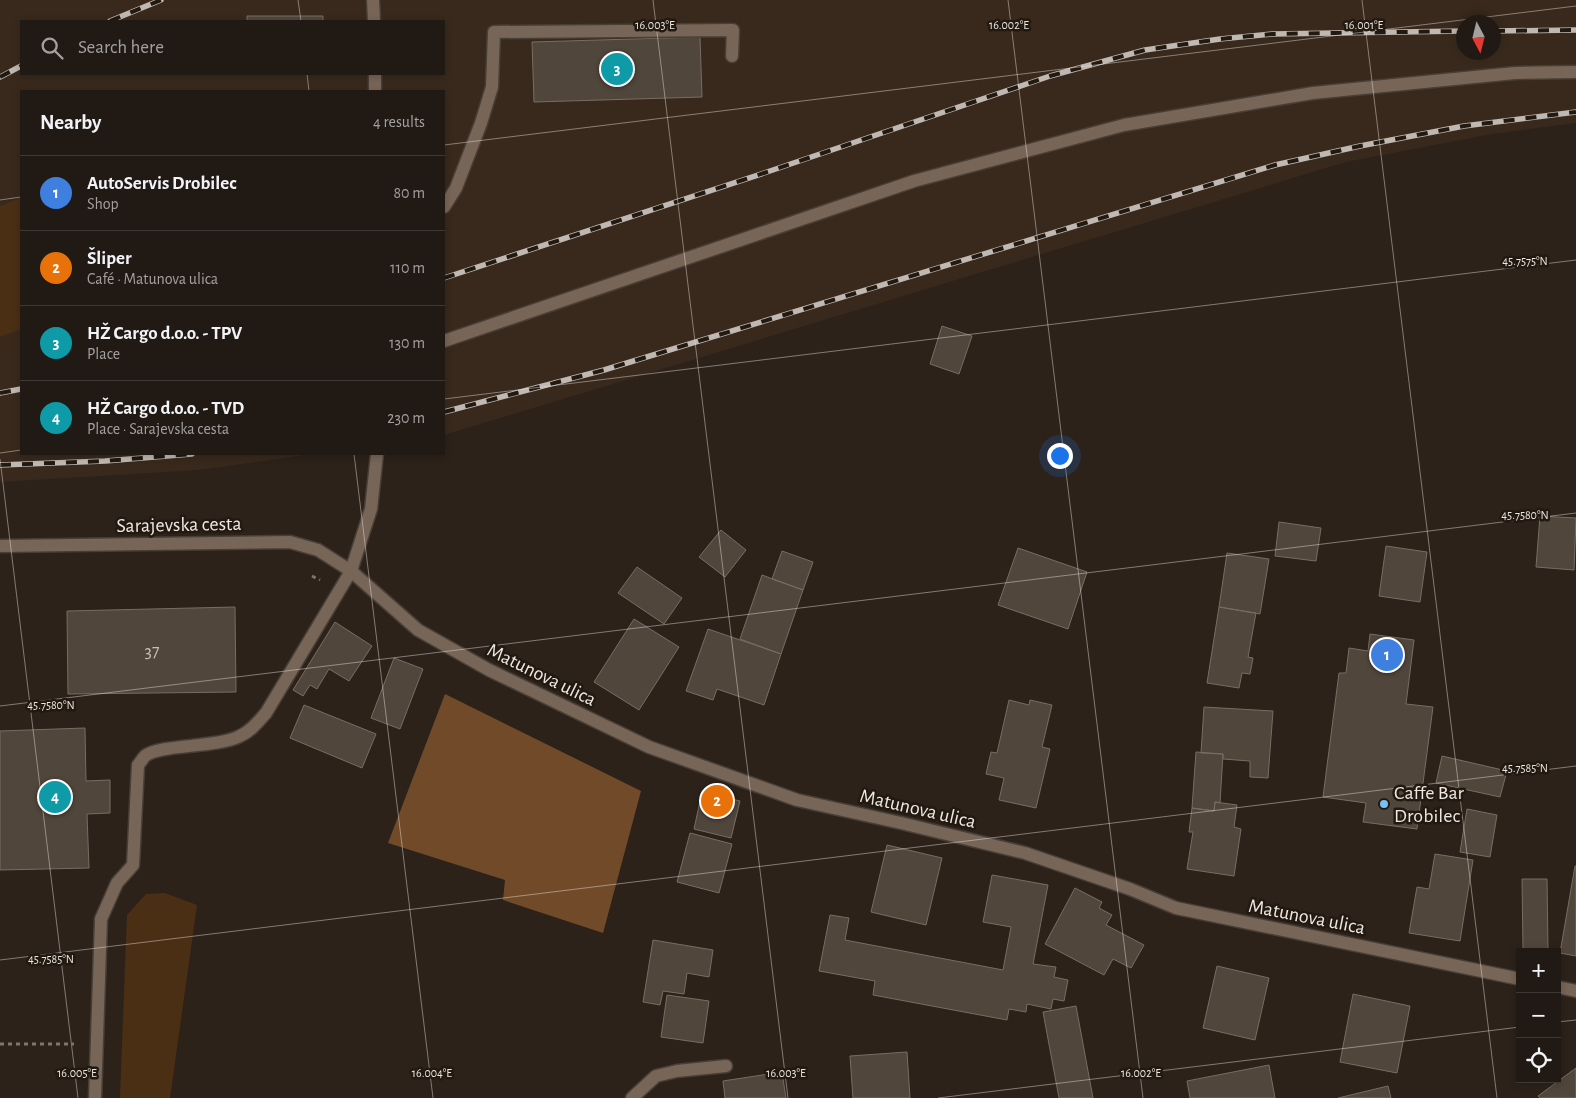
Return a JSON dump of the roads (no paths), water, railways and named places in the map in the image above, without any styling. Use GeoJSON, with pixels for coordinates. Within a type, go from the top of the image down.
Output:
{"type":"FeatureCollection","features":[{"type":"Feature","properties":{"kind":"street"},"geometry":{"type":"LineString","coordinates":[[374,0],[374,20]]}},
{"type":"Feature","properties":{"kind":"street"},"geometry":{"type":"LineString","coordinates":[[445,205],[456,188],[481,123],[492,87],[494,32],[732,30],[732,56]]}},
{"type":"Feature","properties":{"kind":"street"},"geometry":{"type":"LineString","coordinates":[[445,341],[914,181],[1124,125],[1313,93],[1515,73],[1576,72]]}},
{"type":"Feature","properties":{"kind":"street"},"geometry":{"type":"LineString","coordinates":[[374,75],[375,90]]}},
{"type":"Feature","properties":{"kind":"street"},"geometry":{"type":"LineString","coordinates":[[95,1098],[102,919],[117,883],[133,865],[138,765],[146,755],[161,750],[219,743],[239,737],[252,728],[266,713],[351,571],[371,509],[377,455]]}},
{"type":"Feature","properties":{"kind":"street","name":"Sarajevska cesta"},"geometry":{"type":"LineString","coordinates":[[0,546],[290,542],[318,550],[351,571]]}},
{"type":"Feature","properties":{"kind":"street","name":"Matunova ulica"},"geometry":{"type":"LineString","coordinates":[[351,571],[418,630],[490,670],[649,747],[797,800],[1025,853],[1130,889],[1176,908],[1516,978]]}},
{"type":"Feature","properties":{"kind":"street"},"geometry":{"type":"LineString","coordinates":[[1561,988],[1576,991]]}},
{"type":"Feature","properties":{"kind":"street"},"geometry":{"type":"LineString","coordinates":[[632,1098],[656,1076],[677,1071],[726,1066]]}},
{"type":"Feature","properties":{"kind":"railway"},"geometry":{"type":"LineString","coordinates":[[112,20],[161,0]]}},
{"type":"Feature","properties":{"kind":"railway"},"geometry":{"type":"LineString","coordinates":[[1501,31],[1576,30]]}},
{"type":"Feature","properties":{"kind":"railway"},"geometry":{"type":"LineString","coordinates":[[445,278],[764,173],[1050,76],[1145,50],[1220,39],[1272,34],[1456,31]]}},
{"type":"Feature","properties":{"kind":"railway"},"geometry":{"type":"LineString","coordinates":[[0,77],[20,67]]}},
{"type":"Feature","properties":{"kind":"railway"},"geometry":{"type":"LineString","coordinates":[[445,412],[604,370],[1275,165],[1464,126],[1576,112]]}},
{"type":"Feature","properties":{"kind":"railway"},"geometry":{"type":"LineString","coordinates":[[0,393],[20,389]]}},
{"type":"Feature","properties":{"kind":"railway"},"geometry":{"type":"LineString","coordinates":[[0,465],[105,461],[180,455]]}},
{"type":"Feature","properties":{"kind":"place","name":"HŽ Cargo d.o.o. - TPV"},"geometry":{"type":"Point","coordinates":[617,69]}},
{"type":"Feature","properties":{"kind":"place","name":"AutoServis Drobilec"},"geometry":{"type":"Point","coordinates":[1387,655]}},
{"type":"Feature","properties":{"kind":"place","name":"HŽ Cargo d.o.o. - TVD"},"geometry":{"type":"Point","coordinates":[55,797]}},
{"type":"Feature","properties":{"kind":"place","name":"Šliper"},"geometry":{"type":"Point","coordinates":[717,801]}},
{"type":"Feature","properties":{"kind":"place","name":"Caffe Bar Drobilec"},"geometry":{"type":"Point","coordinates":[1384,804]}}]}
